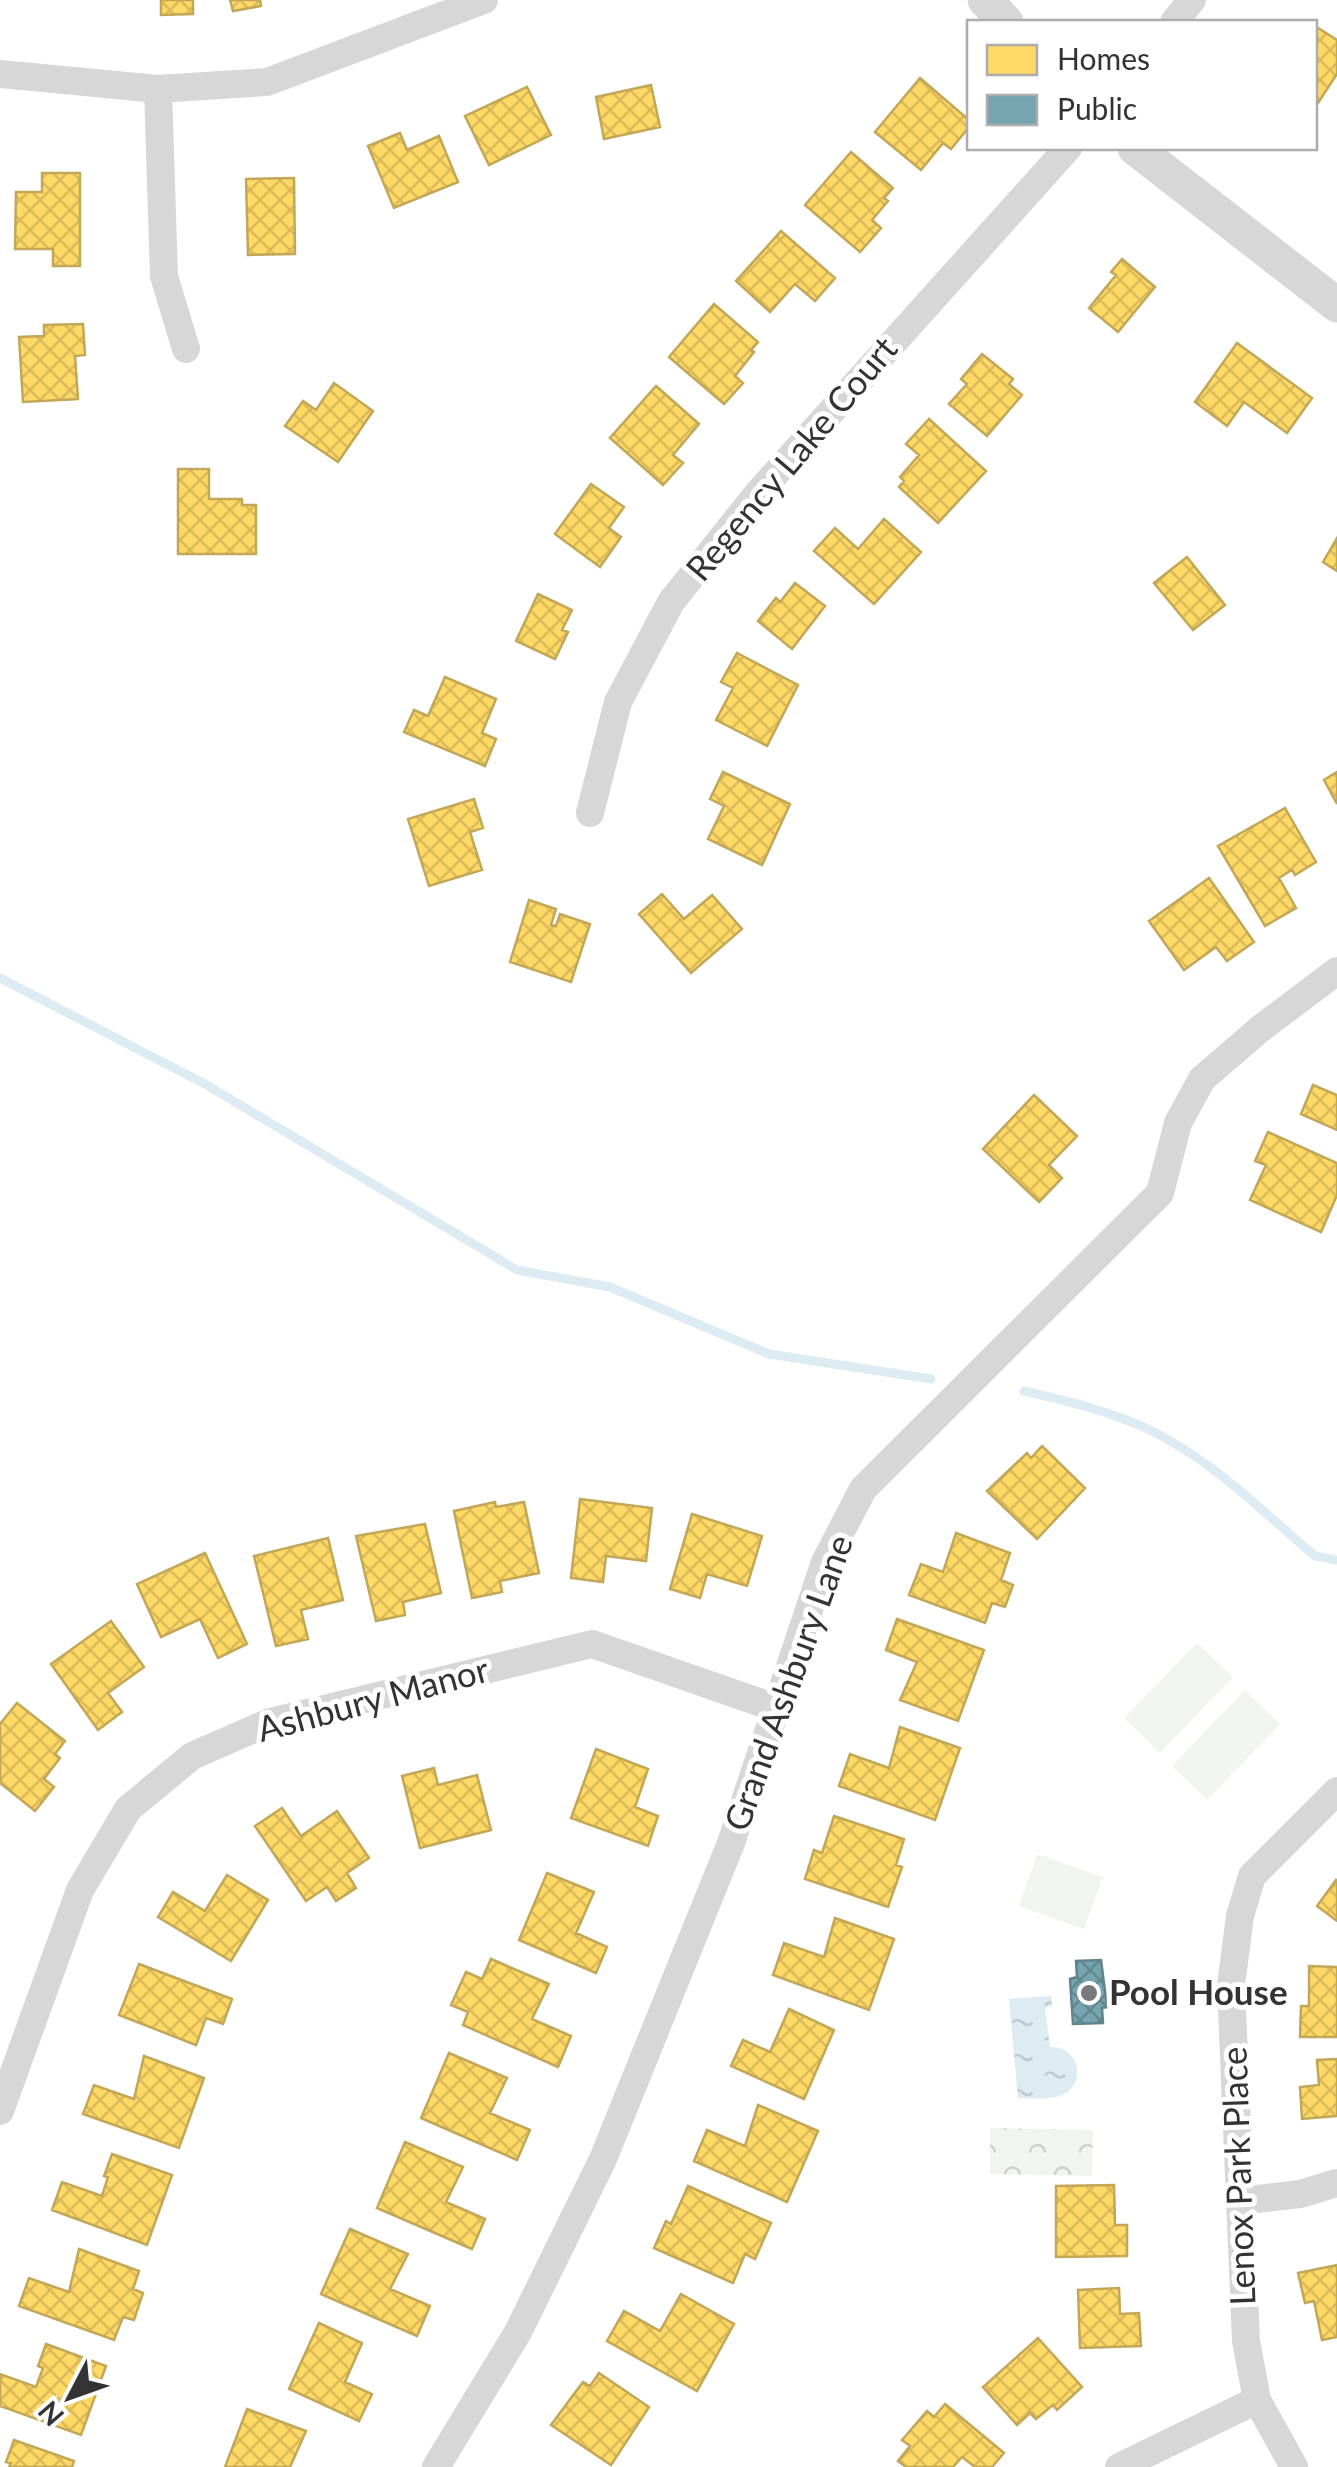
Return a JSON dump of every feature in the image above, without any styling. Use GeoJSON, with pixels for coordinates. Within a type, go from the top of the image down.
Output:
{"type":"FeatureCollection","features":[{"type":"Feature","properties":{"kind":"street"},"geometry":{"type":"LineString","coordinates":[[0,74],[158,89],[268,82],[484,0]]}},
{"type":"Feature","properties":{"kind":"street"},"geometry":{"type":"LineString","coordinates":[[984,0],[1004,20]]}},
{"type":"Feature","properties":{"kind":"street"},"geometry":{"type":"LineString","coordinates":[[1176,20],[1192,0]]}},
{"type":"Feature","properties":{"kind":"street"},"geometry":{"type":"LineString","coordinates":[[158,89],[164,276],[186,349]]}},
{"type":"Feature","properties":{"kind":"street","name":"Regency Lake Court"},"geometry":{"type":"LineString","coordinates":[[590,813],[618,702],[671,602],[758,492],[1066,150]]}},
{"type":"Feature","properties":{"kind":"street"},"geometry":{"type":"LineString","coordinates":[[1138,150],[1337,306]]}},
{"type":"Feature","properties":{"kind":"street","name":"Grand Ashbury Lane"},"geometry":{"type":"LineString","coordinates":[[436,2467],[518,2332],[603,2159],[732,1844],[825,1562],[863,1488],[1160,1192],[1178,1123],[1202,1079],[1337,971]]}},
{"type":"Feature","properties":{"kind":"street","name":"Ashbury Manor"},"geometry":{"type":"LineString","coordinates":[[0,2110],[80,1890],[128,1809],[192,1756],[270,1722],[592,1644],[776,1708]]}},
{"type":"Feature","properties":{"kind":"street","name":"Lenox Park Place"},"geometry":{"type":"LineString","coordinates":[[1294,2467],[1257,2400],[1246,2341],[1231,1986],[1240,1916],[1252,1876],[1337,1791]]}},
{"type":"Feature","properties":{"kind":"street"},"geometry":{"type":"LineString","coordinates":[[1240,2201],[1300,2194],[1337,2183]]}},
{"type":"Feature","properties":{"kind":"street"},"geometry":{"type":"LineString","coordinates":[[1119,2467],[1257,2400]]}},
{"type":"Feature","properties":{"kind":"green space"},"geometry":{"type":"Polygon","coordinates":[[[1197,1643],[1233,1677],[1160,1753],[1124,1718],[1197,1643]]]}},
{"type":"Feature","properties":{"kind":"green space"},"geometry":{"type":"Polygon","coordinates":[[[1245,1690],[1280,1724],[1207,1800],[1172,1766],[1245,1690]]]}},
{"type":"Feature","properties":{"kind":"green space"},"geometry":{"type":"Polygon","coordinates":[[[1037,1854],[1103,1877],[1084,1929],[1019,1906],[1037,1854]]]}},
{"type":"Feature","properties":{"kind":"green space"},"geometry":{"type":"Polygon","coordinates":[[[990,2128],[1093,2130],[1092,2176],[990,2174],[990,2128]]]}},
{"type":"Feature","properties":{"kind":"water"},"geometry":{"type":"Polygon","coordinates":[[[1051,1996],[1052,2006],[1045,2008],[1050,2047],[1068,2052],[1074,2059],[1075,2083],[1060,2096],[1018,2098],[1009,1999],[1051,1996]]]}},
{"type":"Feature","properties":{"kind":"building: Homes"},"geometry":{"type":"Polygon","coordinates":[[[161,0],[193,0],[193,14],[161,15],[161,0]]]}},
{"type":"Feature","properties":{"kind":"building: Homes"},"geometry":{"type":"Polygon","coordinates":[[[230,0],[260,0],[261,6],[233,11],[230,0]]]}},
{"type":"Feature","properties":{"kind":"building: Homes"},"geometry":{"type":"Polygon","coordinates":[[[1317,27],[1337,40],[1337,74],[1317,104],[1317,27]]]}},
{"type":"Feature","properties":{"kind":"building: Homes"},"geometry":{"type":"Polygon","coordinates":[[[920,78],[967,118],[967,129],[951,149],[943,143],[921,170],[875,132],[920,78]]]}},
{"type":"Feature","properties":{"kind":"building: Homes"},"geometry":{"type":"Polygon","coordinates":[[[651,85],[660,127],[604,139],[596,97],[651,85]]]}},
{"type":"Feature","properties":{"kind":"building: Homes"},"geometry":{"type":"Polygon","coordinates":[[[527,87],[551,135],[489,165],[465,116],[527,87]]]}},
{"type":"Feature","properties":{"kind":"building: Homes"},"geometry":{"type":"Polygon","coordinates":[[[400,133],[407,150],[439,136],[458,182],[394,208],[368,146],[400,133]]]}},
{"type":"Feature","properties":{"kind":"building: Homes"},"geometry":{"type":"Polygon","coordinates":[[[851,152],[893,188],[872,220],[881,228],[860,252],[805,205],[851,152]]]}},
{"type":"Feature","properties":{"kind":"building: Homes"},"geometry":{"type":"Polygon","coordinates":[[[42,173],[80,173],[80,266],[53,266],[53,249],[15,249],[16,192],[42,192],[42,173]]]}},
{"type":"Feature","properties":{"kind":"building: Homes"},"geometry":{"type":"Polygon","coordinates":[[[294,178],[295,254],[248,255],[246,179],[294,178]]]}},
{"type":"Feature","properties":{"kind":"building: Homes"},"geometry":{"type":"Polygon","coordinates":[[[781,231],[835,278],[815,301],[795,284],[770,312],[736,281],[781,231]]]}},
{"type":"Feature","properties":{"kind":"building: Homes"},"geometry":{"type":"Polygon","coordinates":[[[1122,259],[1155,287],[1118,332],[1089,308],[1116,275],[1111,272],[1122,259]]]}},
{"type":"Feature","properties":{"kind":"building: Homes"},"geometry":{"type":"Polygon","coordinates":[[[714,304],[758,342],[735,376],[743,383],[724,404],[669,357],[714,304]]]}},
{"type":"Feature","properties":{"kind":"building: Homes"},"geometry":{"type":"Polygon","coordinates":[[[83,324],[85,355],[75,356],[78,399],[23,402],[19,337],[44,336],[44,325],[83,324]]]}},
{"type":"Feature","properties":{"kind":"building: Homes"},"geometry":{"type":"Polygon","coordinates":[[[1237,343],[1312,398],[1287,433],[1244,402],[1227,426],[1195,402],[1237,343]]]}},
{"type":"Feature","properties":{"kind":"building: Homes"},"geometry":{"type":"Polygon","coordinates":[[[982,354],[1013,379],[1009,384],[1022,395],[987,436],[949,404],[967,384],[961,379],[982,354]]]}},
{"type":"Feature","properties":{"kind":"building: Homes"},"geometry":{"type":"Polygon","coordinates":[[[334,383],[373,411],[338,462],[285,426],[303,401],[316,410],[334,383]]]}},
{"type":"Feature","properties":{"kind":"building: Homes"},"geometry":{"type":"Polygon","coordinates":[[[656,386],[699,424],[673,455],[683,463],[663,485],[610,438],[656,386]]]}},
{"type":"Feature","properties":{"kind":"building: Homes"},"geometry":{"type":"Polygon","coordinates":[[[929,419],[986,471],[938,523],[899,487],[904,481],[900,477],[919,455],[906,444],[929,419]]]}},
{"type":"Feature","properties":{"kind":"building: Homes"},"geometry":{"type":"Polygon","coordinates":[[[178,469],[209,469],[209,499],[242,499],[242,505],[256,505],[256,554],[178,554],[178,469]]]}},
{"type":"Feature","properties":{"kind":"building: Homes"},"geometry":{"type":"Polygon","coordinates":[[[591,484],[624,507],[609,528],[621,537],[600,567],[555,534],[591,484]]]}},
{"type":"Feature","properties":{"kind":"building: Homes"},"geometry":{"type":"Polygon","coordinates":[[[884,519],[921,552],[874,604],[814,551],[835,528],[858,549],[884,519]]]}},
{"type":"Feature","properties":{"kind":"building: Homes"},"geometry":{"type":"Polygon","coordinates":[[[1337,538],[1337,571],[1323,562],[1337,538]]]}},
{"type":"Feature","properties":{"kind":"building: Homes"},"geometry":{"type":"Polygon","coordinates":[[[1187,557],[1225,605],[1193,630],[1154,583],[1187,557]]]}},
{"type":"Feature","properties":{"kind":"building: Homes"},"geometry":{"type":"Polygon","coordinates":[[[795,583],[825,606],[792,649],[758,621],[776,598],[780,602],[795,583]]]}},
{"type":"Feature","properties":{"kind":"building: Homes"},"geometry":{"type":"Polygon","coordinates":[[[538,594],[572,610],[562,630],[568,632],[555,659],[516,641],[538,594]]]}},
{"type":"Feature","properties":{"kind":"building: Homes"},"geometry":{"type":"Polygon","coordinates":[[[737,653],[798,685],[767,746],[716,720],[733,688],[721,682],[737,653]]]}},
{"type":"Feature","properties":{"kind":"building: Homes"},"geometry":{"type":"Polygon","coordinates":[[[445,677],[496,699],[482,733],[496,739],[485,766],[404,732],[414,710],[428,716],[445,677]]]}},
{"type":"Feature","properties":{"kind":"building: Homes"},"geometry":{"type":"Polygon","coordinates":[[[723,772],[790,804],[762,865],[708,839],[724,806],[710,799],[723,772]]]}},
{"type":"Feature","properties":{"kind":"building: Homes"},"geometry":{"type":"Polygon","coordinates":[[[1337,772],[1337,804],[1324,780],[1337,772]]]}},
{"type":"Feature","properties":{"kind":"building: Homes"},"geometry":{"type":"Polygon","coordinates":[[[474,799],[483,828],[470,832],[482,870],[429,886],[408,819],[474,799]]]}},
{"type":"Feature","properties":{"kind":"building: Homes"},"geometry":{"type":"Polygon","coordinates":[[[1285,808],[1316,862],[1295,875],[1292,870],[1279,878],[1296,908],[1265,926],[1218,846],[1285,808]]]}},
{"type":"Feature","properties":{"kind":"building: Homes"},"geometry":{"type":"Polygon","coordinates":[[[1209,878],[1254,942],[1227,961],[1216,947],[1184,970],[1149,921],[1209,878]]]}},
{"type":"Feature","properties":{"kind":"building: Homes"},"geometry":{"type":"Polygon","coordinates":[[[662,894],[684,919],[712,895],[742,929],[691,973],[639,914],[662,894]]]}},
{"type":"Feature","properties":{"kind":"building: Homes"},"geometry":{"type":"Polygon","coordinates":[[[529,900],[556,909],[551,925],[556,926],[560,914],[590,924],[571,982],[510,962],[529,900]]]}},
{"type":"Feature","properties":{"kind":"building: Homes"},"geometry":{"type":"Polygon","coordinates":[[[1313,1085],[1337,1095],[1337,1130],[1301,1114],[1313,1085]]]}},
{"type":"Feature","properties":{"kind":"building: Homes"},"geometry":{"type":"Polygon","coordinates":[[[1034,1095],[1077,1136],[1049,1165],[1062,1178],[1039,1202],[983,1149],[1034,1095]]]}},
{"type":"Feature","properties":{"kind":"building: Homes"},"geometry":{"type":"Polygon","coordinates":[[[1268,1132],[1337,1163],[1337,1195],[1321,1232],[1250,1200],[1266,1165],[1255,1161],[1268,1132]]]}},
{"type":"Feature","properties":{"kind":"building: Homes"},"geometry":{"type":"Polygon","coordinates":[[[1042,1446],[1085,1488],[1037,1539],[987,1491],[1027,1453],[1031,1458],[1042,1446]]]}},
{"type":"Feature","properties":{"kind":"building: Homes"},"geometry":{"type":"Polygon","coordinates":[[[580,1499],[652,1508],[646,1561],[606,1556],[603,1582],[571,1578],[580,1499]]]}},
{"type":"Feature","properties":{"kind":"building: Homes"},"geometry":{"type":"Polygon","coordinates":[[[495,1502],[496,1507],[524,1502],[539,1573],[500,1581],[502,1592],[472,1598],[454,1511],[495,1502]]]}},
{"type":"Feature","properties":{"kind":"building: Homes"},"geometry":{"type":"Polygon","coordinates":[[[692,1514],[762,1536],[747,1586],[707,1574],[700,1598],[670,1589],[692,1514]]]}},
{"type":"Feature","properties":{"kind":"building: Homes"},"geometry":{"type":"Polygon","coordinates":[[[425,1524],[441,1593],[403,1602],[405,1615],[376,1621],[356,1536],[425,1524]]]}},
{"type":"Feature","properties":{"kind":"building: Homes"},"geometry":{"type":"Polygon","coordinates":[[[956,1533],[1010,1553],[1001,1580],[1013,1585],[1005,1607],[992,1603],[985,1623],[909,1595],[921,1564],[943,1572],[956,1533]]]}},
{"type":"Feature","properties":{"kind":"building: Homes"},"geometry":{"type":"Polygon","coordinates":[[[328,1538],[343,1600],[301,1610],[308,1639],[276,1646],[254,1556],[328,1538]]]}},
{"type":"Feature","properties":{"kind":"building: Homes"},"geometry":{"type":"Polygon","coordinates":[[[205,1553],[247,1644],[218,1658],[200,1619],[161,1637],[137,1584],[205,1553]]]}},
{"type":"Feature","properties":{"kind":"building: Homes"},"geometry":{"type":"Polygon","coordinates":[[[897,1619],[984,1650],[958,1721],[900,1700],[917,1662],[886,1650],[897,1619]]]}},
{"type":"Feature","properties":{"kind":"building: Homes"},"geometry":{"type":"Polygon","coordinates":[[[111,1621],[144,1667],[108,1693],[122,1712],[98,1730],[51,1664],[111,1621]]]}},
{"type":"Feature","properties":{"kind":"building: Homes"},"geometry":{"type":"Polygon","coordinates":[[[17,1703],[65,1741],[55,1754],[60,1758],[44,1779],[54,1787],[35,1811],[0,1783],[0,1724],[17,1703]]]}},
{"type":"Feature","properties":{"kind":"building: Homes"},"geometry":{"type":"Polygon","coordinates":[[[900,1727],[960,1748],[935,1820],[839,1786],[850,1754],[889,1768],[900,1727]]]}},
{"type":"Feature","properties":{"kind":"building: Homes"},"geometry":{"type":"Polygon","coordinates":[[[596,1749],[648,1769],[635,1807],[658,1816],[648,1846],[571,1818],[596,1749]]]}},
{"type":"Feature","properties":{"kind":"building: Homes"},"geometry":{"type":"Polygon","coordinates":[[[434,1768],[438,1785],[477,1775],[491,1830],[420,1848],[402,1776],[434,1768]]]}},
{"type":"Feature","properties":{"kind":"building: Homes"},"geometry":{"type":"Polygon","coordinates":[[[282,1808],[301,1836],[337,1811],[369,1858],[347,1873],[356,1888],[336,1901],[327,1887],[306,1901],[255,1826],[282,1808]]]}},
{"type":"Feature","properties":{"kind":"building: Homes"},"geometry":{"type":"Polygon","coordinates":[[[834,1816],[904,1839],[896,1865],[902,1867],[888,1907],[805,1879],[814,1850],[822,1853],[834,1816]]]}},
{"type":"Feature","properties":{"kind":"building: Homes"},"geometry":{"type":"Polygon","coordinates":[[[547,1873],[594,1892],[576,1933],[607,1947],[596,1973],[519,1940],[547,1873]]]}},
{"type":"Feature","properties":{"kind":"building: Homes"},"geometry":{"type":"Polygon","coordinates":[[[227,1875],[268,1900],[231,1961],[158,1917],[173,1892],[205,1911],[227,1875]]]}},
{"type":"Feature","properties":{"kind":"building: Homes"},"geometry":{"type":"Polygon","coordinates":[[[1337,1881],[1337,1921],[1317,1906],[1337,1881]]]}},
{"type":"Feature","properties":{"kind":"building: Homes"},"geometry":{"type":"Polygon","coordinates":[[[835,1918],[894,1939],[869,2010],[773,1975],[784,1943],[824,1957],[835,1918]]]}},
{"type":"Feature","properties":{"kind":"building: Homes"},"geometry":{"type":"Polygon","coordinates":[[[491,1959],[549,1984],[532,2019],[571,2036],[558,2067],[463,2025],[468,2012],[451,2005],[466,1972],[482,1979],[491,1959]]]}},
{"type":"Feature","properties":{"kind":"building: Homes"},"geometry":{"type":"Polygon","coordinates":[[[139,1964],[232,1999],[223,2024],[206,2018],[196,2045],[119,2015],[139,1964]]]}},
{"type":"Feature","properties":{"kind":"building: Homes"},"geometry":{"type":"Polygon","coordinates":[[[1309,1966],[1337,1967],[1337,2037],[1300,2037],[1301,2006],[1309,2006],[1309,1966]]]}},
{"type":"Feature","properties":{"kind":"building: Homes"},"geometry":{"type":"Polygon","coordinates":[[[789,2009],[834,2030],[804,2099],[731,2066],[743,2040],[770,2052],[789,2009]]]}},
{"type":"Feature","properties":{"kind":"building: Homes"},"geometry":{"type":"Polygon","coordinates":[[[449,2053],[507,2078],[490,2113],[530,2130],[517,2160],[421,2118],[449,2053]]]}},
{"type":"Feature","properties":{"kind":"building: Homes"},"geometry":{"type":"Polygon","coordinates":[[[144,2056],[204,2078],[179,2148],[83,2114],[94,2085],[134,2099],[144,2056]]]}},
{"type":"Feature","properties":{"kind":"building: Homes"},"geometry":{"type":"Polygon","coordinates":[[[1337,2059],[1337,2116],[1302,2119],[1300,2087],[1319,2085],[1317,2060],[1337,2059]]]}},
{"type":"Feature","properties":{"kind":"building: Homes"},"geometry":{"type":"Polygon","coordinates":[[[758,2105],[818,2131],[787,2202],[694,2161],[707,2130],[745,2146],[758,2105]]]}},
{"type":"Feature","properties":{"kind":"building: Homes"},"geometry":{"type":"Polygon","coordinates":[[[405,2142],[463,2167],[446,2202],[485,2219],[472,2249],[377,2208],[405,2142]]]}},
{"type":"Feature","properties":{"kind":"building: Homes"},"geometry":{"type":"Polygon","coordinates":[[[112,2154],[172,2175],[147,2245],[52,2210],[62,2182],[102,2196],[112,2154]]]}},
{"type":"Feature","properties":{"kind":"building: Homes"},"geometry":{"type":"Polygon","coordinates":[[[1114,2185],[1115,2225],[1127,2225],[1127,2256],[1056,2257],[1056,2186],[1114,2185]]]}},
{"type":"Feature","properties":{"kind":"building: Homes"},"geometry":{"type":"Polygon","coordinates":[[[688,2186],[771,2223],[755,2259],[745,2254],[733,2283],[654,2248],[666,2221],[671,2224],[688,2186]]]}},
{"type":"Feature","properties":{"kind":"building: Homes"},"geometry":{"type":"Polygon","coordinates":[[[350,2229],[408,2254],[390,2289],[430,2306],[417,2336],[321,2294],[350,2229]]]}},
{"type":"Feature","properties":{"kind":"building: Homes"},"geometry":{"type":"Polygon","coordinates":[[[79,2249],[139,2271],[133,2289],[143,2293],[134,2320],[123,2317],[114,2340],[19,2306],[29,2278],[69,2292],[79,2249]]]}},
{"type":"Feature","properties":{"kind":"building: Homes"},"geometry":{"type":"Polygon","coordinates":[[[1337,2265],[1337,2337],[1322,2340],[1314,2301],[1305,2303],[1298,2273],[1337,2265]]]}},
{"type":"Feature","properties":{"kind":"building: Homes"},"geometry":{"type":"Polygon","coordinates":[[[1119,2288],[1120,2314],[1139,2313],[1141,2346],[1080,2348],[1078,2290],[1119,2288]]]}},
{"type":"Feature","properties":{"kind":"building: Homes"},"geometry":{"type":"Polygon","coordinates":[[[681,2294],[734,2324],[697,2391],[607,2341],[624,2311],[660,2331],[681,2294]]]}},
{"type":"Feature","properties":{"kind":"building: Homes"},"geometry":{"type":"Polygon","coordinates":[[[319,2323],[362,2343],[345,2382],[372,2394],[359,2421],[289,2389],[319,2323]]]}},
{"type":"Feature","properties":{"kind":"building: Homes"},"geometry":{"type":"Polygon","coordinates":[[[1038,2338],[1082,2387],[1057,2410],[1053,2405],[1036,2419],[1030,2413],[1017,2425],[983,2387],[1038,2338]]]}},
{"type":"Feature","properties":{"kind":"building: Homes"},"geometry":{"type":"Polygon","coordinates":[[[46,2344],[106,2366],[81,2435],[0,2406],[0,2374],[36,2387],[46,2344]]]}},
{"type":"Feature","properties":{"kind":"building: Homes"},"geometry":{"type":"Polygon","coordinates":[[[599,2373],[649,2407],[611,2465],[551,2425],[583,2382],[590,2386],[599,2373]]]}},
{"type":"Feature","properties":{"kind":"building: Homes"},"geometry":{"type":"Polygon","coordinates":[[[945,2404],[1004,2453],[992,2467],[975,2467],[962,2457],[953,2467],[906,2467],[898,2461],[910,2446],[902,2440],[927,2411],[934,2417],[945,2404]]]}},
{"type":"Feature","properties":{"kind":"building: Homes"},"geometry":{"type":"Polygon","coordinates":[[[247,2409],[306,2431],[290,2467],[225,2467],[247,2409]]]}},
{"type":"Feature","properties":{"kind":"building: Homes"},"geometry":{"type":"Polygon","coordinates":[[[14,2440],[74,2461],[72,2467],[9,2467],[11,2463],[6,2462],[14,2440]]]}},
{"type":"Feature","properties":{"kind":"building: Public","name":"Pool House"},"geometry":{"type":"Polygon","coordinates":[[[1101,1960],[1107,2007],[1102,2008],[1103,2023],[1073,2024],[1070,1979],[1077,1977],[1076,1961],[1101,1960]]]}},
{"type":"Feature","properties":{"kind":"waterway"},"geometry":{"type":"LineString","coordinates":[[0,978],[205,1084],[517,1270],[610,1287],[769,1354],[931,1379]]}},
{"type":"Feature","properties":{"kind":"waterway"},"geometry":{"type":"LineString","coordinates":[[1024,1391],[1119,1417],[1173,1442],[1236,1488],[1315,1556],[1337,1560]]}},
{"type":"Feature","properties":{"kind":"place","name":"Pool House"},"geometry":{"type":"Point","coordinates":[1089,1993]}}]}
